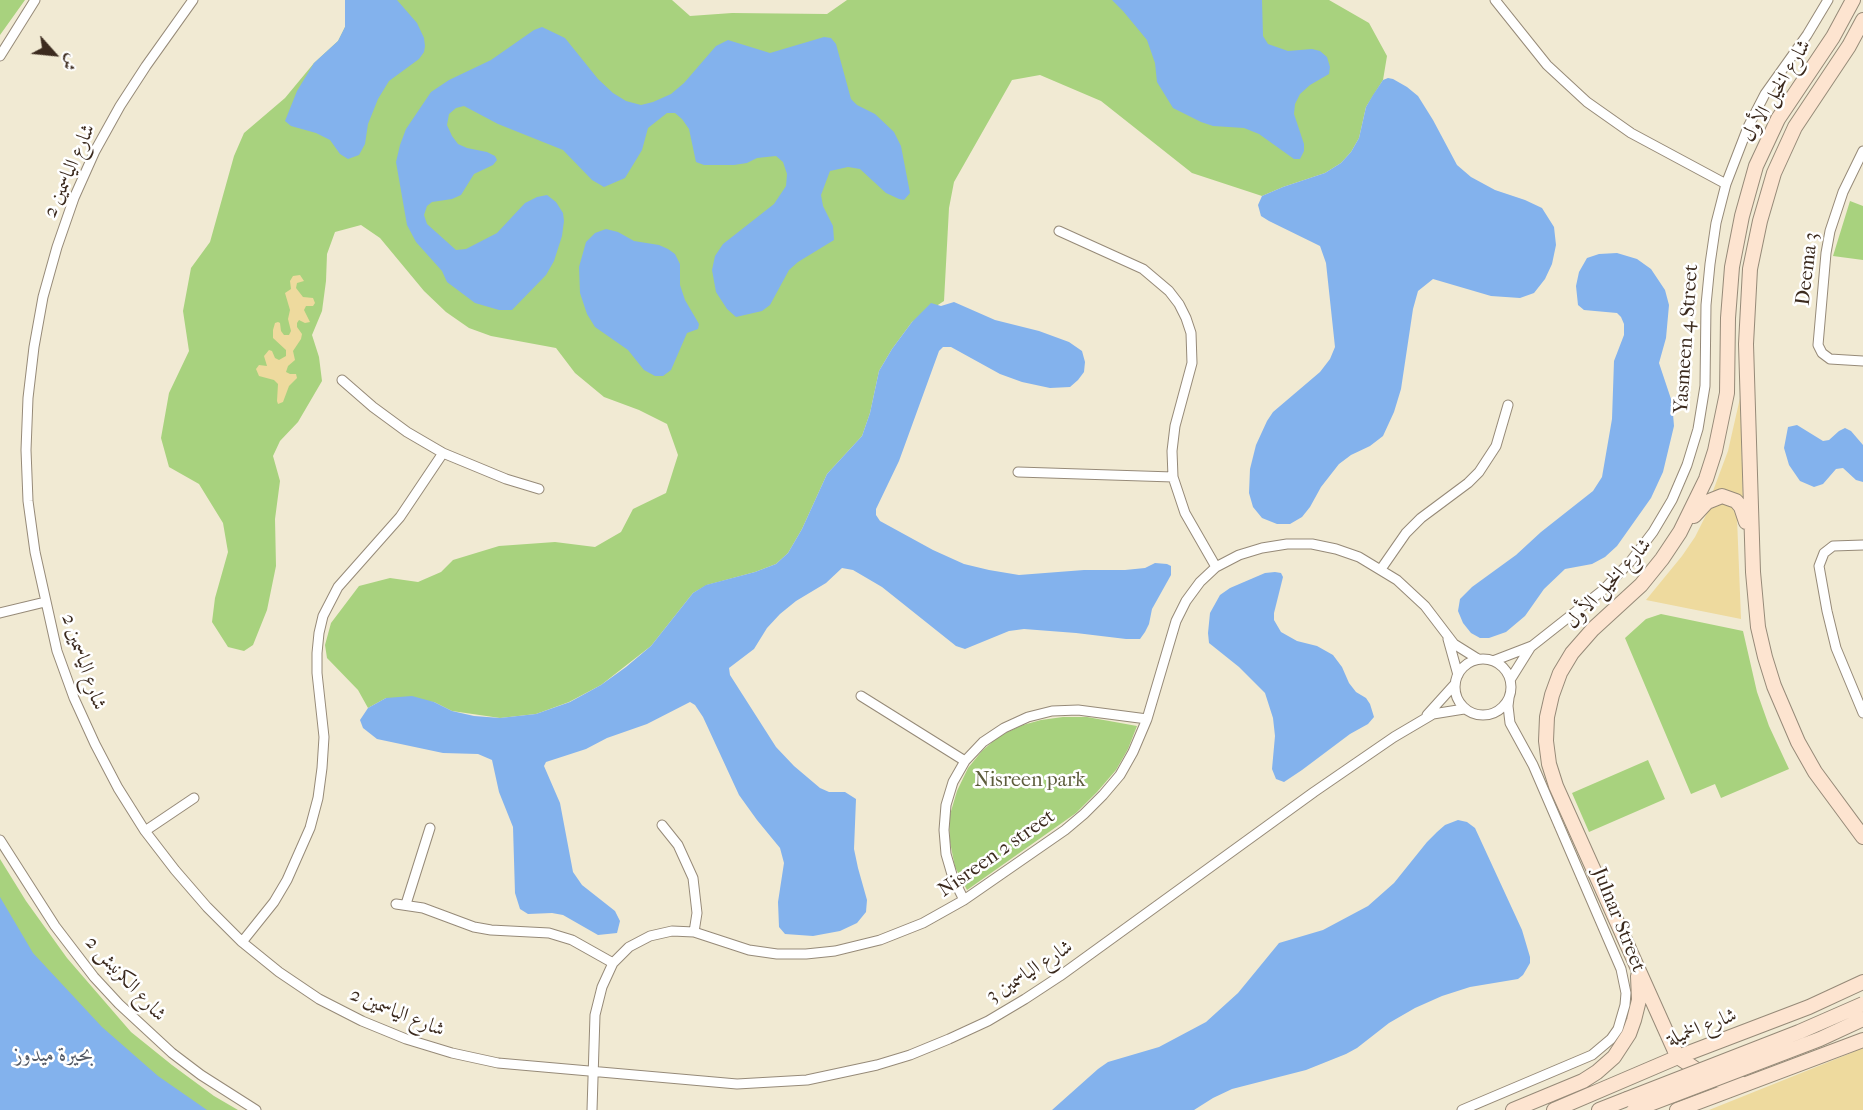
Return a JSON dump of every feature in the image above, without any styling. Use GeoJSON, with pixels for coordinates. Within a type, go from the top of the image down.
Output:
{"type":"FeatureCollection","features":[{"type":"Feature","properties":{"kind":"main road","name":"شارع الخيل الأول"},"geometry":{"type":"LineString","coordinates":[[1634,959],[1556,786],[1549,764],[1546,741],[1547,717],[1556,684],[1572,653],[1593,629],[1641,585],[1662,559],[1680,532],[1706,479],[1722,422],[1727,393],[1728,318],[1732,267],[1742,216],[1756,166],[1778,119],[1833,37],[1853,0]]}},
{"type":"Feature","properties":{"kind":"main road","name":"شارع الخيل الأول"},"geometry":{"type":"LineString","coordinates":[[1863,20],[1849,46],[1804,112],[1784,149],[1767,196],[1755,245],[1746,328],[1751,545],[1758,627],[1774,686],[1794,733],[1813,769],[1863,837]]}},
{"type":"Feature","properties":{"kind":"main road"},"geometry":{"type":"LineString","coordinates":[[1680,532],[1707,502],[1714,498],[1729,498],[1741,507],[1751,545]]}},
{"type":"Feature","properties":{"kind":"main road"},"geometry":{"type":"LineString","coordinates":[[1634,959],[1678,1057],[1708,1076],[1725,1082],[1743,1084]]}},
{"type":"Feature","properties":{"kind":"main road"},"geometry":{"type":"LineString","coordinates":[[1513,1110],[1583,1081],[1614,1057],[1629,1034],[1638,1007],[1639,987],[1634,959]]}},
{"type":"Feature","properties":{"kind":"main road","name":"شارع الخميلة"},"geometry":{"type":"LineString","coordinates":[[1554,1110],[1678,1057],[1809,1007],[1863,982]]}},
{"type":"Feature","properties":{"kind":"main road","name":"شارع الخميلة"},"geometry":{"type":"LineString","coordinates":[[1631,1104],[1863,1004]]}},
{"type":"Feature","properties":{"kind":"main road","name":"شارع الخميلة"},"geometry":{"type":"LineString","coordinates":[[1599,1110],[1631,1104],[1820,1039],[1863,1019]]}},
{"type":"Feature","properties":{"kind":"main road"},"geometry":{"type":"LineString","coordinates":[[1677,1110],[1863,1038]]}},
{"type":"Feature","properties":{"kind":"street"},"geometry":{"type":"LineString","coordinates":[[0,56],[35,0]]}},
{"type":"Feature","properties":{"kind":"street","name":"شارع الياسمين 2"},"geometry":{"type":"LineString","coordinates":[[193,0],[120,106],[74,198],[43,297],[32,357],[26,450],[28,501],[34,552],[57,651],[74,698],[94,744],[145,831],[207,907],[242,942],[279,972],[319,999],[406,1040],[498,1063],[593,1073]]}},
{"type":"Feature","properties":{"kind":"street"},"geometry":{"type":"LineString","coordinates":[[1495,0],[1547,65],[1587,102],[1630,133],[1726,184]]}},
{"type":"Feature","properties":{"kind":"street","name":"Yasmeen 4 Street"},"geometry":{"type":"LineString","coordinates":[[1532,646],[1603,590],[1630,562],[1653,532],[1687,465],[1698,429],[1705,386],[1710,264],[1716,223],[1726,184],[1748,127],[1765,94],[1828,0]]}},
{"type":"Feature","properties":{"kind":"street","name":"Deema 3"},"geometry":{"type":"LineString","coordinates":[[1863,151],[1843,192],[1830,231],[1818,345],[1822,353],[1830,359],[1863,361]]}},
{"type":"Feature","properties":{"kind":"street"},"geometry":{"type":"LineString","coordinates":[[1059,231],[1143,270],[1169,291],[1186,318],[1191,333],[1192,363],[1175,426],[1172,451],[1173,477],[1185,513],[1216,567]]}},
{"type":"Feature","properties":{"kind":"street"},"geometry":{"type":"LineString","coordinates":[[342,380],[407,432],[443,453],[506,479],[539,489]]}},
{"type":"Feature","properties":{"kind":"street"},"geometry":{"type":"LineString","coordinates":[[1381,569],[1406,533],[1421,518],[1479,472],[1496,446],[1508,405]]}},
{"type":"Feature","properties":{"kind":"street"},"geometry":{"type":"LineString","coordinates":[[242,942],[264,916],[287,880],[310,828],[318,798],[324,737],[317,653],[323,616],[338,586],[400,517],[443,453]]}},
{"type":"Feature","properties":{"kind":"street"},"geometry":{"type":"LineString","coordinates":[[1018,472],[1173,477]]}},
{"type":"Feature","properties":{"kind":"street","name":"Nisreen 2 street"},"geometry":{"type":"LineString","coordinates":[[592,1110],[595,1016],[602,987],[613,963],[630,947],[650,936],[672,931],[694,932],[749,950],[777,954],[835,951],[902,932],[964,900],[1065,830],[1103,795],[1120,775],[1147,719],[1176,621],[1186,600],[1216,567],[1239,555],[1262,548],[1312,544],[1359,557],[1381,569],[1411,592],[1425,606],[1447,637],[1461,650],[1478,660]]}},
{"type":"Feature","properties":{"kind":"street"},"geometry":{"type":"LineString","coordinates":[[1863,545],[1833,546],[1824,553],[1819,566],[1836,648],[1863,712]]}},
{"type":"Feature","properties":{"kind":"street"},"geometry":{"type":"LineString","coordinates":[[0,613],[45,602]]}},
{"type":"Feature","properties":{"kind":"street","name":"Nisreen 2 street"},"geometry":{"type":"LineString","coordinates":[[1447,637],[1455,660],[1456,679]]}},
{"type":"Feature","properties":{"kind":"street"},"geometry":{"type":"LineString","coordinates":[[1532,646],[1510,680],[1509,698],[1505,705],[1490,715],[1472,714],[1464,709],[1455,693],[1456,679],[1463,667],[1478,660],[1493,661],[1532,646]]}},
{"type":"Feature","properties":{"kind":"street"},"geometry":{"type":"LineString","coordinates":[[1493,661],[1501,666],[1510,680]]}},
{"type":"Feature","properties":{"kind":"street","name":"شارع الياسمين 3"},"geometry":{"type":"LineString","coordinates":[[593,1073],[737,1084],[784,1082],[842,1074],[877,1065],[910,1055],[949,1039],[988,1021],[1060,976],[1314,792],[1423,719],[1440,702],[1456,679]]}},
{"type":"Feature","properties":{"kind":"street"},"geometry":{"type":"LineString","coordinates":[[861,696],[965,761]]}},
{"type":"Feature","properties":{"kind":"street","name":"Julnar Street"},"geometry":{"type":"LineString","coordinates":[[1462,1110],[1592,1055],[1611,1039],[1618,1029],[1625,1005],[1626,993],[1621,969],[1533,765],[1510,723],[1509,698]]}},
{"type":"Feature","properties":{"kind":"street","name":"شارع الياسمين 3"},"geometry":{"type":"LineString","coordinates":[[1423,719],[1443,711],[1464,709]]}},
{"type":"Feature","properties":{"kind":"street"},"geometry":{"type":"LineString","coordinates":[[964,900],[946,854],[944,830],[946,805],[953,782],[965,761],[983,742],[1004,728],[1028,717],[1052,711],[1078,710],[1147,719]]}},
{"type":"Feature","properties":{"kind":"street"},"geometry":{"type":"LineString","coordinates":[[145,831],[194,798]]}},
{"type":"Feature","properties":{"kind":"street"},"geometry":{"type":"LineString","coordinates":[[662,825],[678,845],[693,878],[697,913],[694,932]]}},
{"type":"Feature","properties":{"kind":"street"},"geometry":{"type":"LineString","coordinates":[[430,828],[401,904],[423,908],[474,927],[549,933],[572,940],[613,963]]}},
{"type":"Feature","properties":{"kind":"street","name":"شارع الكرنيش 2"},"geometry":{"type":"LineString","coordinates":[[0,840],[55,926],[118,1004],[172,1053],[201,1075],[256,1110]]}},
{"type":"Feature","properties":{"kind":"green space"},"geometry":{"type":"Polygon","coordinates":[[[0,0],[25,0],[0,35],[0,0]]]}},
{"type":"Feature","properties":{"kind":"green space"},"geometry":{"type":"Polygon","coordinates":[[[345,0],[672,0],[690,16],[732,13],[827,14],[847,0],[1329,0],[1369,23],[1387,56],[1383,80],[1366,107],[1359,138],[1351,152],[1341,163],[1325,173],[1262,196],[1192,173],[1101,101],[1040,75],[1012,80],[954,182],[949,208],[944,301],[912,322],[892,349],[879,371],[870,413],[862,436],[827,474],[802,529],[788,553],[776,564],[707,585],[693,593],[651,646],[601,685],[569,702],[536,714],[500,718],[452,711],[434,702],[386,698],[368,708],[358,690],[327,658],[325,645],[331,623],[359,586],[390,578],[418,582],[441,572],[453,560],[499,546],[555,542],[595,547],[621,532],[633,509],[666,493],[678,455],[667,424],[639,410],[604,397],[575,373],[556,348],[491,336],[469,328],[446,312],[424,291],[380,238],[361,225],[335,232],[327,254],[322,311],[312,335],[319,357],[322,381],[298,422],[280,441],[273,456],[280,481],[275,519],[276,566],[267,610],[253,645],[244,651],[228,647],[212,622],[215,598],[228,552],[223,523],[199,484],[169,467],[161,438],[169,393],[189,351],[183,311],[191,268],[210,242],[234,156],[244,133],[285,98],[314,63],[338,41],[345,27],[345,0]]]}},
{"type":"Feature","properties":{"kind":"green space"},"geometry":{"type":"Polygon","coordinates":[[[1850,201],[1863,206],[1863,260],[1833,256],[1850,201]]]}},
{"type":"Feature","properties":{"kind":"green space"},"geometry":{"type":"Polygon","coordinates":[[[1661,614],[1743,631],[1757,692],[1769,726],[1789,769],[1721,798],[1715,784],[1691,794],[1625,638],[1646,619],[1661,614]]]}},
{"type":"Feature","properties":{"kind":"green space","name":"Nisreen park"},"geometry":{"type":"Polygon","coordinates":[[[1063,717],[1087,717],[1137,726],[1116,770],[1076,813],[967,890],[955,867],[950,842],[949,818],[957,791],[968,768],[999,736],[1023,725],[1063,717]]]}},
{"type":"Feature","properties":{"kind":"green space"},"geometry":{"type":"Polygon","coordinates":[[[1648,760],[1665,799],[1589,832],[1572,793],[1648,760]]]}},
{"type":"Feature","properties":{"kind":"green space","name":"بحيرة ميدوز"},"geometry":{"type":"Polygon","coordinates":[[[0,859],[26,901],[67,958],[131,1032],[214,1096],[238,1110],[0,1110],[0,859]]]}},
{"type":"Feature","properties":{"kind":"sand"},"geometry":{"type":"Polygon","coordinates":[[[300,275],[304,281],[297,283],[296,288],[303,297],[313,298],[315,303],[313,306],[306,306],[304,310],[310,322],[305,323],[299,320],[297,323],[302,334],[301,339],[293,351],[295,360],[288,366],[286,372],[296,374],[297,378],[289,386],[283,402],[278,404],[278,384],[274,380],[259,376],[256,369],[259,365],[267,366],[264,356],[269,350],[279,360],[286,356],[286,350],[273,338],[273,330],[275,323],[278,322],[284,335],[289,335],[291,331],[288,319],[290,310],[285,293],[291,289],[290,281],[293,276],[300,275]]]}},
{"type":"Feature","properties":{"kind":"sand"},"geometry":{"type":"Polygon","coordinates":[[[1740,398],[1743,500],[1729,491],[1713,491],[1728,451],[1740,398]]]}},
{"type":"Feature","properties":{"kind":"sand"},"geometry":{"type":"Polygon","coordinates":[[[1720,502],[1732,507],[1737,518],[1741,619],[1646,600],[1682,556],[1708,511],[1720,502]]]}},
{"type":"Feature","properties":{"kind":"sand"},"geometry":{"type":"Polygon","coordinates":[[[1863,1047],[1863,1110],[1709,1110],[1851,1053],[1863,1047]]]}},
{"type":"Feature","properties":{"kind":"water"},"geometry":{"type":"Polygon","coordinates":[[[345,0],[397,0],[417,23],[425,46],[419,59],[389,81],[378,99],[368,124],[365,144],[359,155],[348,159],[340,154],[330,140],[316,133],[291,126],[285,121],[297,91],[314,63],[338,41],[345,27],[345,0]]]}},
{"type":"Feature","properties":{"kind":"water"},"geometry":{"type":"Polygon","coordinates":[[[1112,0],[1262,0],[1263,36],[1268,44],[1288,51],[1312,49],[1320,51],[1327,57],[1330,67],[1329,74],[1310,85],[1300,94],[1295,104],[1294,114],[1304,144],[1304,151],[1300,159],[1294,159],[1259,134],[1244,128],[1213,126],[1173,108],[1157,82],[1155,63],[1147,40],[1112,0]]]}},
{"type":"Feature","properties":{"kind":"water"},"geometry":{"type":"Polygon","coordinates":[[[542,27],[565,38],[598,79],[613,93],[626,101],[641,105],[671,94],[684,83],[716,46],[728,40],[770,53],[824,37],[831,38],[836,44],[851,99],[857,105],[875,114],[894,132],[901,146],[910,193],[904,200],[886,193],[860,169],[848,167],[830,171],[821,195],[823,206],[833,226],[834,240],[789,270],[770,305],[762,311],[736,317],[727,309],[716,292],[712,270],[715,256],[723,244],[774,204],[786,186],[787,174],[783,162],[776,156],[757,158],[747,163],[734,165],[704,165],[696,162],[689,129],[675,113],[667,113],[648,128],[642,150],[625,178],[604,187],[592,180],[563,150],[498,124],[464,106],[456,108],[449,114],[447,125],[458,144],[487,152],[495,156],[497,160],[493,165],[474,174],[461,195],[432,202],[427,206],[424,215],[427,224],[456,250],[466,249],[497,233],[525,203],[537,197],[547,195],[556,202],[563,213],[564,221],[554,261],[546,275],[512,310],[499,310],[475,303],[447,282],[442,271],[416,242],[407,225],[396,162],[400,145],[406,129],[431,92],[449,80],[491,60],[534,30],[542,27]]]}},
{"type":"Feature","properties":{"kind":"water"},"geometry":{"type":"Polygon","coordinates":[[[1388,78],[1407,87],[1418,96],[1457,165],[1471,177],[1495,190],[1542,208],[1554,227],[1556,245],[1552,264],[1545,279],[1534,293],[1520,298],[1491,296],[1433,279],[1418,291],[1413,309],[1401,389],[1383,436],[1339,464],[1302,517],[1290,524],[1277,524],[1262,518],[1253,507],[1249,493],[1250,469],[1256,445],[1273,412],[1320,372],[1330,359],[1335,347],[1326,263],[1320,246],[1261,216],[1258,205],[1262,196],[1325,173],[1341,163],[1359,138],[1366,107],[1383,80],[1388,78]]]}},
{"type":"Feature","properties":{"kind":"water"},"geometry":{"type":"Polygon","coordinates":[[[606,229],[618,232],[634,241],[659,245],[668,249],[675,254],[680,264],[680,285],[685,300],[699,324],[698,329],[687,333],[671,370],[663,376],[655,376],[644,370],[628,350],[595,327],[587,314],[580,293],[579,267],[586,242],[595,233],[606,229]]]}},
{"type":"Feature","properties":{"kind":"water"},"geometry":{"type":"Polygon","coordinates":[[[1617,253],[1637,259],[1651,269],[1665,290],[1669,305],[1666,338],[1659,363],[1672,402],[1674,426],[1663,472],[1651,498],[1617,546],[1605,557],[1592,564],[1565,569],[1544,589],[1525,616],[1506,632],[1489,638],[1480,638],[1471,633],[1463,623],[1458,611],[1460,599],[1593,491],[1602,477],[1612,419],[1614,361],[1624,335],[1624,324],[1617,313],[1584,310],[1578,305],[1576,286],[1579,272],[1587,258],[1599,254],[1617,253]]]}},
{"type":"Feature","properties":{"kind":"water"},"geometry":{"type":"Polygon","coordinates":[[[954,302],[995,320],[1039,331],[1069,342],[1082,351],[1085,362],[1084,372],[1070,387],[1050,388],[1000,374],[951,347],[943,347],[939,351],[899,461],[876,509],[876,515],[880,521],[933,550],[964,564],[989,570],[1019,575],[1084,570],[1125,570],[1145,568],[1155,563],[1167,564],[1171,566],[1171,575],[1152,609],[1149,624],[1140,639],[1024,629],[1009,631],[965,649],[956,646],[882,587],[853,570],[842,568],[826,583],[796,601],[780,614],[767,628],[754,649],[729,668],[730,675],[776,747],[794,766],[820,788],[829,792],[845,792],[856,799],[854,849],[867,900],[866,912],[857,923],[840,931],[813,936],[785,934],[779,927],[778,902],[784,863],[780,848],[739,795],[703,717],[695,705],[690,702],[647,724],[607,738],[586,749],[546,762],[544,766],[560,803],[573,872],[582,885],[615,911],[620,921],[617,933],[598,935],[563,915],[528,914],[520,909],[515,893],[513,827],[499,792],[492,760],[478,754],[443,753],[377,739],[363,728],[360,720],[368,708],[386,698],[412,696],[434,702],[452,711],[500,718],[536,714],[570,702],[601,685],[651,646],[693,593],[706,585],[776,564],[788,553],[802,529],[827,474],[862,436],[870,413],[879,371],[892,349],[912,322],[931,303],[941,306],[954,302]]]}},
{"type":"Feature","properties":{"kind":"water"},"geometry":{"type":"Polygon","coordinates":[[[1797,425],[1823,441],[1829,440],[1845,428],[1851,431],[1863,445],[1863,482],[1856,480],[1843,468],[1836,469],[1823,484],[1814,487],[1800,481],[1789,465],[1784,448],[1788,427],[1797,425]]]}},
{"type":"Feature","properties":{"kind":"water"},"geometry":{"type":"Polygon","coordinates":[[[1265,573],[1281,573],[1283,577],[1274,613],[1274,620],[1281,632],[1333,655],[1342,667],[1349,683],[1370,704],[1374,717],[1368,724],[1350,734],[1284,782],[1276,779],[1272,769],[1275,736],[1273,718],[1265,693],[1239,667],[1209,643],[1208,633],[1210,613],[1220,595],[1230,588],[1265,573]]]}},
{"type":"Feature","properties":{"kind":"water"},"geometry":{"type":"Polygon","coordinates":[[[1458,820],[1467,822],[1475,828],[1522,930],[1530,963],[1518,979],[1470,987],[1442,996],[1389,1023],[1346,1054],[1306,1070],[1232,1089],[1194,1110],[1052,1110],[1108,1062],[1159,1047],[1206,1022],[1238,993],[1279,943],[1323,930],[1368,906],[1394,883],[1437,832],[1445,825],[1458,820]]]}},
{"type":"Feature","properties":{"kind":"water","name":"بحيرة ميدوز"},"geometry":{"type":"Polygon","coordinates":[[[0,897],[33,953],[102,1027],[158,1076],[207,1110],[0,1110],[0,897]]]}}]}
